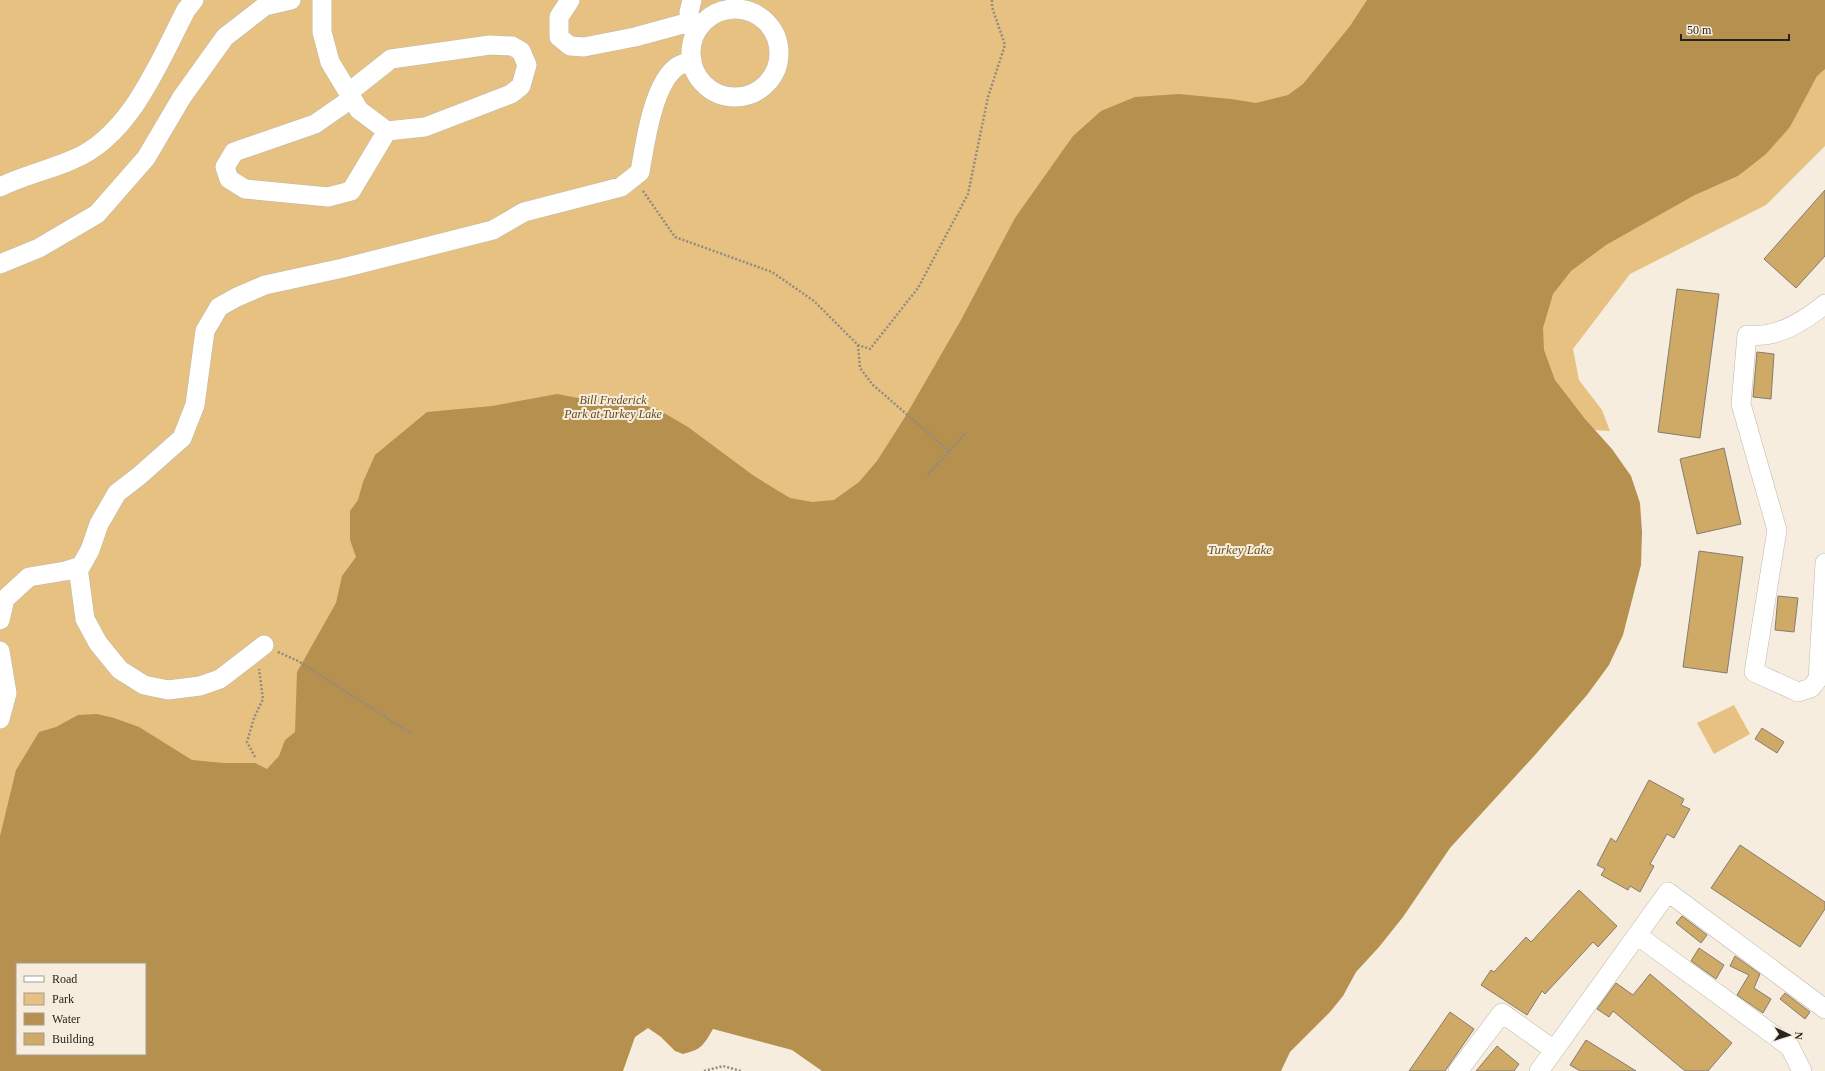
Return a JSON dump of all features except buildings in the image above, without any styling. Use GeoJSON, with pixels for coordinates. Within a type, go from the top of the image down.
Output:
{"type":"FeatureCollection","features":[{"type":"Feature","properties":{"kind":"lane"},"geometry":{"type":"LineString","coordinates":[[0,187],[14,180],[75,159],[111,136],[143,93],[186,10],[194,0]]}},
{"type":"Feature","properties":{"kind":"lane"},"geometry":{"type":"LineString","coordinates":[[0,264],[39,248],[96,214],[146,158],[182,97],[225,37],[265,6],[291,0]]}},
{"type":"Feature","properties":{"kind":"lane"},"geometry":{"type":"LineString","coordinates":[[322,0],[322,32],[330,62],[349,96],[359,110],[387,131],[425,127],[511,94],[521,86],[527,65],[521,51],[512,46],[490,46],[391,58],[349,96],[315,124],[234,152],[225,167],[230,179],[245,189],[328,197],[352,191],[387,131]]}},
{"type":"Feature","properties":{"kind":"lane"},"geometry":{"type":"LineString","coordinates":[[570,0],[559,17],[559,37],[570,46],[584,47],[635,36],[694,26],[722,10],[741,4],[768,23],[775,33],[780,51],[776,69],[769,82],[750,95],[736,97],[724,96],[712,91],[695,72],[691,57],[694,26],[689,12],[692,0]]}},
{"type":"Feature","properties":{"kind":"lane"},"geometry":{"type":"LineString","coordinates":[[0,620],[5,599],[29,577],[65,571],[81,566],[90,550],[99,524],[117,493],[139,476],[182,438],[195,405],[205,331],[219,308],[237,297],[265,285],[343,268],[493,230],[524,212],[621,187],[640,172],[646,137],[656,98],[667,77],[677,67],[692,60]]}},
{"type":"Feature","properties":{"kind":"lane"},"geometry":{"type":"LineString","coordinates":[[1825,304],[1796,324],[1776,333],[1759,337],[1747,335],[1741,404],[1777,530],[1754,672],[1798,692],[1811,688],[1818,679],[1825,563]]}},
{"type":"Feature","properties":{"kind":"lane"},"geometry":{"type":"LineString","coordinates":[[78,567],[86,619],[98,643],[120,670],[144,684],[168,690],[200,686],[220,679],[264,645]]}},
{"type":"Feature","properties":{"kind":"lane"},"geometry":{"type":"LineString","coordinates":[[0,651],[7,692],[0,719]]}},
{"type":"Feature","properties":{"kind":"lane"},"geometry":{"type":"LineString","coordinates":[[1539,1071],[1668,892],[1825,1009]]}},
{"type":"Feature","properties":{"kind":"lane"},"geometry":{"type":"LineString","coordinates":[[1637,935],[1790,1047],[1802,1071]]}},
{"type":"Feature","properties":{"kind":"lane"},"geometry":{"type":"LineString","coordinates":[[1458,1071],[1502,1013],[1554,1050]]}},
{"type":"Feature","properties":{"kind":"path"},"geometry":{"type":"LineString","coordinates":[[634,177],[674,237],[772,272],[814,301],[858,345],[870,349],[918,288],[968,194],[988,97],[1005,45],[992,7],[992,0]]}},
{"type":"Feature","properties":{"kind":"path"},"geometry":{"type":"LineString","coordinates":[[858,345],[860,368],[873,385],[949,451]]}},
{"type":"Feature","properties":{"kind":"path"},"geometry":{"type":"LineString","coordinates":[[928,474],[966,434]]}},
{"type":"Feature","properties":{"kind":"path"},"geometry":{"type":"LineString","coordinates":[[255,757],[247,742],[254,718],[263,700],[257,660],[264,645],[298,661],[412,734]]}},
{"type":"Feature","properties":{"kind":"path"},"geometry":{"type":"LineString","coordinates":[[704,1071],[723,1066],[741,1071]]}},
{"type":"Feature","properties":{"kind":"green space","name":"Bill Frederick Park at Turkey Lake"},"geometry":{"type":"Polygon","coordinates":[[[0,0],[1825,0],[1825,146],[1766,205],[1630,274],[1573,349],[1579,380],[1602,410],[1610,431],[1031,399],[19,963],[16,963],[16,1055],[0,1071],[0,0]],[[1795,116],[1693,196],[1738,176],[1790,127],[1795,116]]]}},
{"type":"Feature","properties":{"kind":"green space"},"geometry":{"type":"Polygon","coordinates":[[[1734,705],[1750,734],[1714,754],[1697,723],[1734,705]]]}},
{"type":"Feature","properties":{"kind":"water","name":"Turkey Lake"},"geometry":{"type":"Polygon","coordinates":[[[1367,0],[1825,0],[1825,69],[1817,76],[1790,127],[1766,154],[1738,176],[1693,196],[1606,245],[1571,271],[1553,294],[1543,328],[1544,350],[1555,380],[1585,419],[1612,449],[1631,476],[1640,503],[1642,532],[1641,565],[1623,635],[1609,665],[1587,695],[1535,755],[1450,848],[1403,917],[1379,947],[1356,972],[1343,996],[1330,1012],[1290,1052],[1281,1071],[822,1071],[792,1050],[713,1029],[701,1046],[683,1054],[675,1051],[661,1037],[648,1028],[635,1037],[623,1071],[0,1071],[0,836],[16,770],[39,732],[56,727],[78,715],[97,714],[114,718],[139,727],[192,760],[224,763],[255,763],[267,769],[279,756],[285,740],[295,732],[297,672],[336,603],[342,576],[356,557],[350,540],[350,511],[358,500],[363,482],[375,455],[427,412],[492,406],[557,394],[620,406],[634,402],[659,410],[688,427],[754,476],[790,498],[812,502],[834,500],[859,482],[877,461],[905,417],[961,320],[1015,218],[1073,136],[1101,111],[1135,97],[1179,94],[1256,103],[1288,95],[1303,84],[1350,26],[1367,0]]]}}]}
